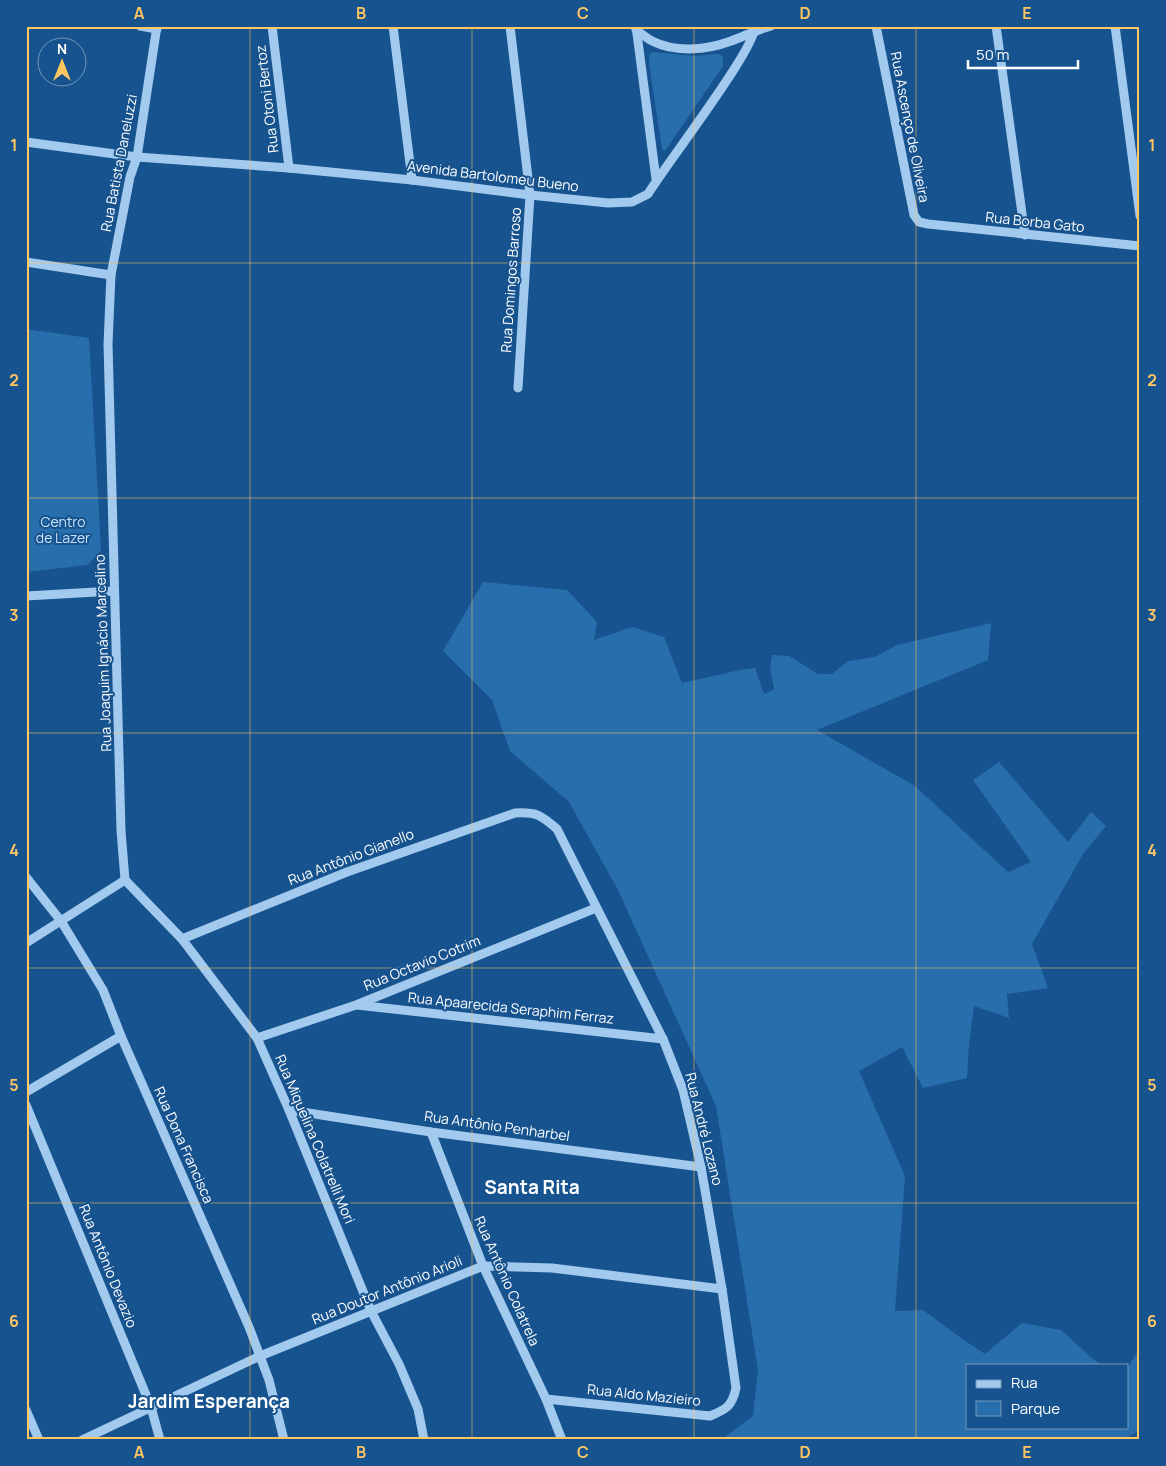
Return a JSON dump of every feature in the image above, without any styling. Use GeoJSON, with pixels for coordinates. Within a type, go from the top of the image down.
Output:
{"type":"FeatureCollection","features":[{"type":"Feature","properties":{"kind":"street"},"geometry":{"type":"LineString","coordinates":[[140,26],[157,28]]}},
{"type":"Feature","properties":{"kind":"street","name":"Rua Otoni Bertoz"},"geometry":{"type":"LineString","coordinates":[[272,26],[289,168]]}},
{"type":"Feature","properties":{"kind":"street"},"geometry":{"type":"LineString","coordinates":[[394,26],[412,180]]}},
{"type":"Feature","properties":{"kind":"street","name":"Rua Domingos Barroso"},"geometry":{"type":"LineString","coordinates":[[510,26],[530,195],[518,388]]}},
{"type":"Feature","properties":{"kind":"street"},"geometry":{"type":"LineString","coordinates":[[636,28],[652,41],[690,49],[712,47],[732,41],[755,28],[771,26]]}},
{"type":"Feature","properties":{"kind":"street","name":"Rua Ascenço de Oliveira"},"geometry":{"type":"LineString","coordinates":[[876,26],[914,215],[919,222],[928,224]]}},
{"type":"Feature","properties":{"kind":"street"},"geometry":{"type":"LineString","coordinates":[[996,26],[1025,235]]}},
{"type":"Feature","properties":{"kind":"street"},"geometry":{"type":"LineString","coordinates":[[1116,26],[1140,216]]}},
{"type":"Feature","properties":{"kind":"street","name":"Rua Batista Daneluzzi"},"geometry":{"type":"LineString","coordinates":[[111,275],[130,177],[137,157],[157,28]]}},
{"type":"Feature","properties":{"kind":"street"},"geometry":{"type":"LineString","coordinates":[[636,28],[656,179]]}},
{"type":"Feature","properties":{"kind":"street","name":"Avenida Bartolomeu Bueno"},"geometry":{"type":"LineString","coordinates":[[26,142],[137,157],[289,168],[412,180],[608,203],[632,202],[648,194],[656,179],[717,94],[751,41],[755,28]]}},
{"type":"Feature","properties":{"kind":"street","name":"Rua Borba Gato"},"geometry":{"type":"LineString","coordinates":[[928,224],[1140,246]]}},
{"type":"Feature","properties":{"kind":"street"},"geometry":{"type":"LineString","coordinates":[[26,262],[111,275]]}},
{"type":"Feature","properties":{"kind":"street","name":"Rua Joaquim Ignácio Marcelino"},"geometry":{"type":"LineString","coordinates":[[111,275],[108,404],[121,831],[125,880]]}},
{"type":"Feature","properties":{"kind":"street"},"geometry":{"type":"LineString","coordinates":[[26,596],[114,590]]}},
{"type":"Feature","properties":{"kind":"street","name":"Rua André Lozano"},"geometry":{"type":"LineString","coordinates":[[532,812],[545,818],[557,829],[663,1039],[683,1090],[702,1167],[722,1289],[736,1388],[733,1400]]}},
{"type":"Feature","properties":{"kind":"street","name":"Rua Antônio Gianello"},"geometry":{"type":"LineString","coordinates":[[182,939],[347,872],[515,813],[532,812]]}},
{"type":"Feature","properties":{"kind":"street","name":"Rua Dona Francisca"},"geometry":{"type":"LineString","coordinates":[[26,877],[60,921],[103,990],[121,1036],[249,1327],[271,1388],[284,1440]]}},
{"type":"Feature","properties":{"kind":"street"},"geometry":{"type":"LineString","coordinates":[[26,943],[125,880]]}},
{"type":"Feature","properties":{"kind":"street","name":"Rua Miquelina Colatrelli Mori"},"geometry":{"type":"LineString","coordinates":[[125,880],[182,939],[256,1038],[289,1110],[371,1311],[399,1364],[418,1409],[426,1438]]}},
{"type":"Feature","properties":{"kind":"street","name":"Rua Octavio Cotrim"},"geometry":{"type":"LineString","coordinates":[[256,1038],[356,1005],[596,908]]}},
{"type":"Feature","properties":{"kind":"street","name":"Rua Apaarecida Seraphim Ferraz"},"geometry":{"type":"LineString","coordinates":[[356,1005],[663,1039]]}},
{"type":"Feature","properties":{"kind":"street"},"geometry":{"type":"LineString","coordinates":[[26,1092],[121,1036]]}},
{"type":"Feature","properties":{"kind":"street","name":"Rua Antônio Devazio"},"geometry":{"type":"LineString","coordinates":[[26,1105],[151,1407],[160,1440]]}},
{"type":"Feature","properties":{"kind":"street","name":"Rua Antônio Penharbel"},"geometry":{"type":"LineString","coordinates":[[289,1110],[430,1132],[702,1167]]}},
{"type":"Feature","properties":{"kind":"street","name":"Rua Antônio Colatrela"},"geometry":{"type":"LineString","coordinates":[[430,1132],[484,1266],[546,1399],[562,1440]]}},
{"type":"Feature","properties":{"kind":"street","name":"Rua Doutor Antônio Arioli"},"geometry":{"type":"LineString","coordinates":[[82,1440],[260,1356],[484,1266],[552,1268],[722,1289]]}},
{"type":"Feature","properties":{"kind":"street","name":"Rua Aldo Mazieiro"},"geometry":{"type":"LineString","coordinates":[[546,1399],[710,1416],[724,1411],[733,1400]]}},
{"type":"Feature","properties":{"kind":"street"},"geometry":{"type":"LineString","coordinates":[[26,1410],[39,1440]]}},
{"type":"Feature","properties":{"kind":"green space"},"geometry":{"type":"Polygon","coordinates":[[[652,52],[695,56],[719,54],[723,57],[723,66],[665,151],[662,149],[649,63],[649,55],[652,52]]]}},
{"type":"Feature","properties":{"kind":"green space","name":"Centro de Lazer"},"geometry":{"type":"Polygon","coordinates":[[[26,329],[89,338],[101,550],[88,565],[26,572],[26,329]]]}},
{"type":"Feature","properties":{"kind":"green space"},"geometry":{"type":"Polygon","coordinates":[[[483,582],[567,590],[597,622],[594,640],[632,627],[664,637],[682,683],[755,668],[764,694],[774,689],[770,667],[772,655],[789,656],[818,674],[832,674],[848,661],[875,657],[897,645],[991,623],[988,660],[817,730],[915,786],[1008,872],[1031,862],[973,780],[999,762],[1068,842],[1091,812],[1106,826],[1083,854],[1032,944],[1048,988],[1007,994],[1009,1018],[974,1006],[967,1078],[923,1088],[902,1047],[859,1071],[905,1176],[895,1311],[923,1310],[985,1354],[1022,1323],[1061,1330],[1100,1364],[966,1364],[966,1428],[1128,1428],[1128,1366],[1139,1350],[1140,1430],[1123,1440],[721,1440],[753,1416],[758,1370],[716,1106],[618,890],[569,802],[510,751],[492,700],[443,651],[483,582]]]}},
{"type":"Feature","properties":{"kind":"district","name":"Santa Rita"},"geometry":{"type":"Point","coordinates":[532,1187]}},
{"type":"Feature","properties":{"kind":"district","name":"Jardim Esperança"},"geometry":{"type":"Point","coordinates":[209,1401]}}]}
